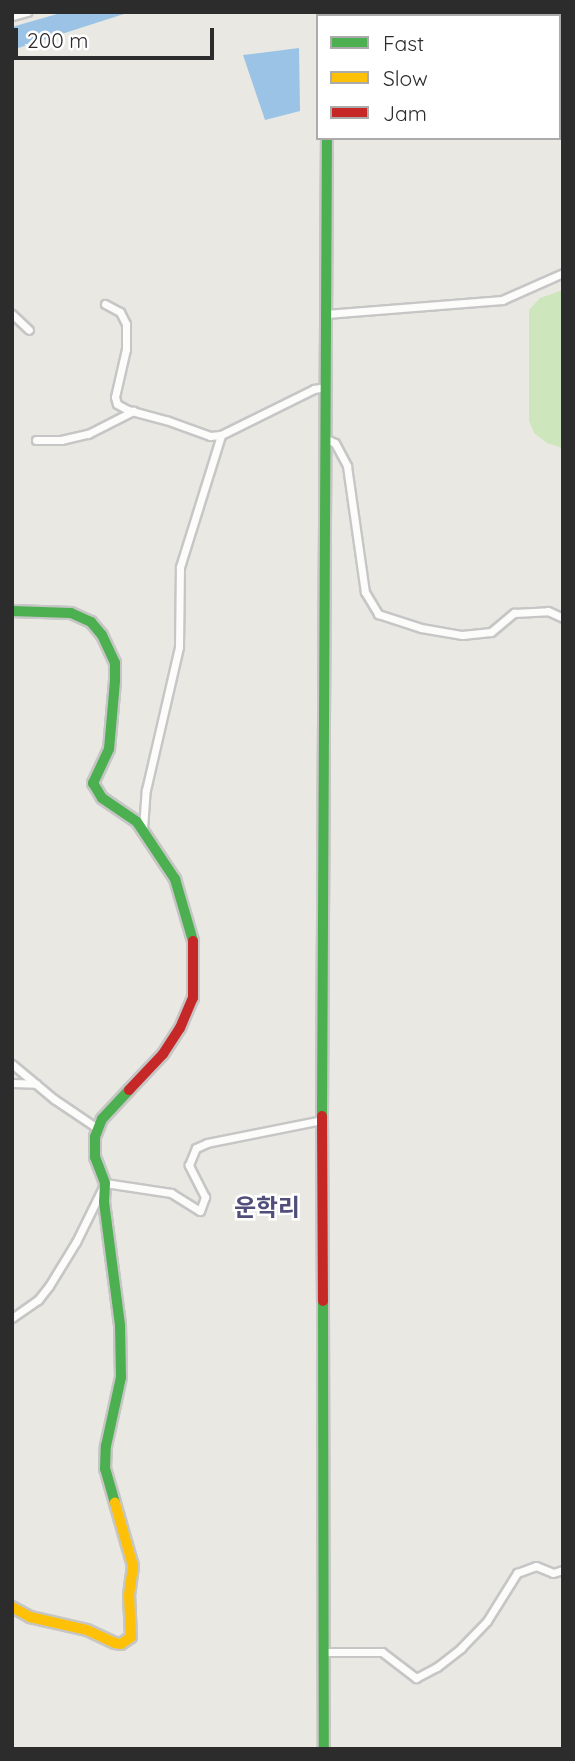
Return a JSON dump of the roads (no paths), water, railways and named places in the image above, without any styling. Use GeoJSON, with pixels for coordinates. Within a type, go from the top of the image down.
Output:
{"type":"FeatureCollection","features":[{"type":"Feature","properties":{"kind":"main road"},"geometry":{"type":"LineString","coordinates":[[324,1749],[321,1120],[327,140]]}},
{"type":"Feature","properties":{"kind":"main road"},"geometry":{"type":"LineString","coordinates":[[12,611],[71,613],[97,628],[115,663],[109,749],[93,783],[102,797],[132,816],[175,879],[192,932],[193,998],[172,1043],[97,1128],[95,1157],[105,1183],[104,1202],[120,1325],[121,1377],[106,1446],[105,1469],[133,1566],[129,1595],[131,1637],[121,1644],[115,1643],[87,1630],[30,1617],[12,1607]]}},
{"type":"Feature","properties":{"kind":"street"},"geometry":{"type":"LineString","coordinates":[[12,16],[27,12]]}},
{"type":"Feature","properties":{"kind":"street"},"geometry":{"type":"LineString","coordinates":[[326,314],[502,300],[563,273]]}},
{"type":"Feature","properties":{"kind":"street"},"geometry":{"type":"LineString","coordinates":[[105,304],[120,312],[126,324],[126,349],[115,397],[117,404],[134,411],[200,434],[221,435],[314,389],[325,387]]}},
{"type":"Feature","properties":{"kind":"street"},"geometry":{"type":"LineString","coordinates":[[12,314],[29,330]]}},
{"type":"Feature","properties":{"kind":"street"},"geometry":{"type":"LineString","coordinates":[[36,440],[61,440],[88,434],[134,411]]}},
{"type":"Feature","properties":{"kind":"street"},"geometry":{"type":"LineString","coordinates":[[143,830],[144,797],[179,647],[180,567],[221,435]]}},
{"type":"Feature","properties":{"kind":"street"},"geometry":{"type":"LineString","coordinates":[[325,438],[335,443],[347,466],[365,592],[378,614],[421,628],[462,635],[491,632],[514,613],[548,611],[563,618]]}},
{"type":"Feature","properties":{"kind":"street"},"geometry":{"type":"LineString","coordinates":[[12,1064],[97,1128]]}},
{"type":"Feature","properties":{"kind":"street"},"geometry":{"type":"LineString","coordinates":[[12,1083],[37,1084]]}},
{"type":"Feature","properties":{"kind":"street"},"geometry":{"type":"LineString","coordinates":[[12,1318],[38,1300],[49,1286],[76,1242],[105,1183],[172,1193],[200,1211],[205,1197],[189,1165],[196,1148],[207,1143],[321,1120]]}},
{"type":"Feature","properties":{"kind":"street"},"geometry":{"type":"LineString","coordinates":[[324,1652],[382,1651],[416,1678],[448,1659],[474,1634],[487,1620],[517,1573],[536,1566],[553,1573],[563,1570]]}},
{"type":"Feature","properties":{"kind":"water"},"geometry":{"type":"Polygon","coordinates":[[[64,12],[130,12],[12,50],[12,27],[64,12]]]}},
{"type":"Feature","properties":{"kind":"water"},"geometry":{"type":"Polygon","coordinates":[[[299,48],[300,111],[265,120],[243,55],[299,48]]]}},
{"type":"Feature","properties":{"kind":"district","name":"운학리"},"geometry":{"type":"Point","coordinates":[267,1208]}}]}
